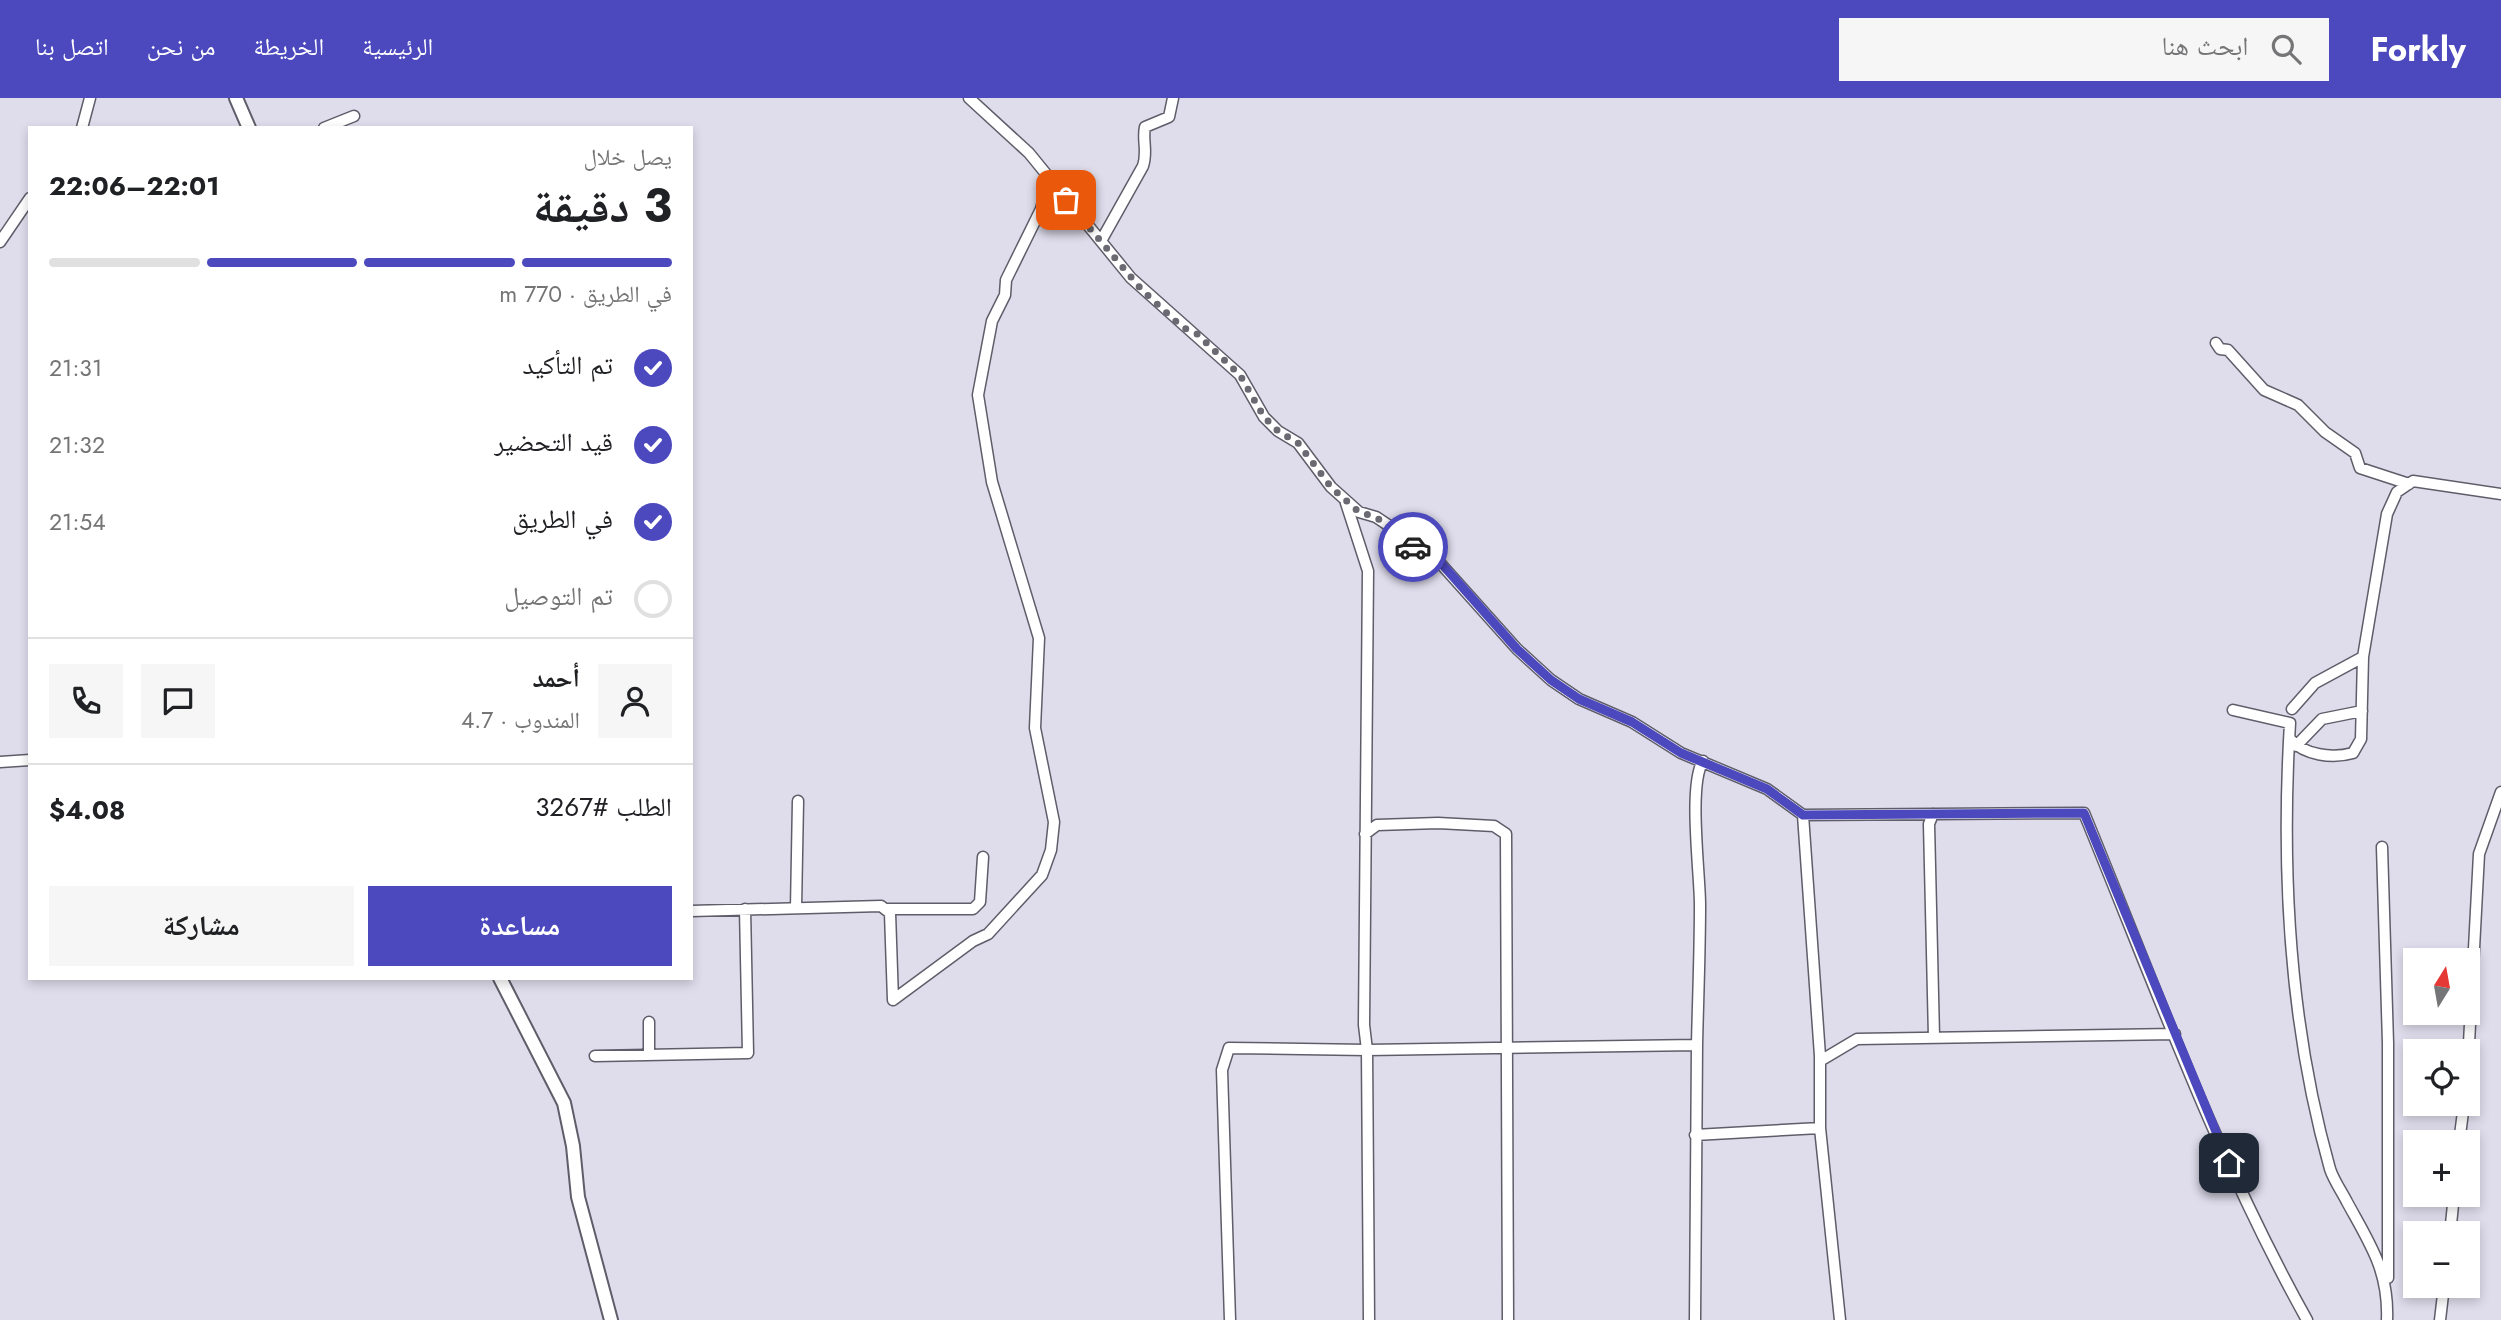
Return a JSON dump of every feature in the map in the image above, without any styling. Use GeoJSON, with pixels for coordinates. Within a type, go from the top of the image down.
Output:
{"type":"FeatureCollection","features":[{"type":"Feature","properties":{"kind":"street"},"geometry":{"type":"LineString","coordinates":[[83,126],[90,98]]}},
{"type":"Feature","properties":{"kind":"street"},"geometry":{"type":"LineString","coordinates":[[236,98],[248,126]]}},
{"type":"Feature","properties":{"kind":"street"},"geometry":{"type":"LineString","coordinates":[[969,98],[1029,153],[1157,305],[1182,327],[1197,334],[1240,375],[1264,417],[1278,431],[1298,443],[1331,487],[1359,512],[1376,517],[1391,527],[1409,546],[1433,554],[1517,649],[1551,680],[1579,699],[1632,722],[1681,753],[1703,761],[1732,777],[1767,789],[1803,815],[2084,813],[2266,1247],[2307,1320]]}},
{"type":"Feature","properties":{"kind":"street"},"geometry":{"type":"LineString","coordinates":[[1101,241],[1143,166],[1147,154],[1143,135],[1146,127],[1169,117],[1173,98]]}},
{"type":"Feature","properties":{"kind":"street"},"geometry":{"type":"LineString","coordinates":[[329,126],[354,116]]}},
{"type":"Feature","properties":{"kind":"street"},"geometry":{"type":"LineString","coordinates":[[693,911],[881,906],[890,913],[893,1000],[973,941],[988,934],[1042,875],[1051,850],[1054,822],[1035,728],[1039,638],[992,482],[978,395],[992,321],[1005,295],[1006,279],[1041,209],[1049,179]]}},
{"type":"Feature","properties":{"kind":"street"},"geometry":{"type":"LineString","coordinates":[[0,242],[28,201]]}},
{"type":"Feature","properties":{"kind":"street"},"geometry":{"type":"LineString","coordinates":[[2216,343],[2220,349],[2228,350],[2264,390],[2298,405],[2325,432],[2355,453],[2360,468],[2409,484]]}},
{"type":"Feature","properties":{"kind":"street"},"geometry":{"type":"LineString","coordinates":[[2293,742],[2299,750],[2340,757],[2353,753],[2361,739],[2363,657],[2387,514],[2397,492],[2413,481],[2501,494]]}},
{"type":"Feature","properties":{"kind":"street"},"geometry":{"type":"LineString","coordinates":[[1345,500],[1368,571],[1364,1025],[1367,1050],[1369,1320]]}},
{"type":"Feature","properties":{"kind":"street"},"geometry":{"type":"LineString","coordinates":[[2291,709],[2315,683],[2363,657]]}},
{"type":"Feature","properties":{"kind":"street"},"geometry":{"type":"LineString","coordinates":[[2233,710],[2291,723],[2293,742],[2287,860],[2291,953],[2302,1045],[2331,1172],[2383,1269],[2388,1292]]}},
{"type":"Feature","properties":{"kind":"street"},"geometry":{"type":"LineString","coordinates":[[2293,742],[2322,719],[2362,711]]}},
{"type":"Feature","properties":{"kind":"street"},"geometry":{"type":"LineString","coordinates":[[0,762],[28,760]]}},
{"type":"Feature","properties":{"kind":"street"},"geometry":{"type":"LineString","coordinates":[[1695,1320],[1695,1135],[1700,904],[1697,802],[1698,769],[1703,761]]}},
{"type":"Feature","properties":{"kind":"street"},"geometry":{"type":"LineString","coordinates":[[2469,1039],[2479,855],[2501,792]]}},
{"type":"Feature","properties":{"kind":"street"},"geometry":{"type":"LineString","coordinates":[[796,908],[797,801]]}},
{"type":"Feature","properties":{"kind":"street"},"geometry":{"type":"LineString","coordinates":[[1933,814],[1929,824],[1934,1037]]}},
{"type":"Feature","properties":{"kind":"street"},"geometry":{"type":"LineString","coordinates":[[1803,815],[1820,1062],[1820,1128],[1840,1320]]}},
{"type":"Feature","properties":{"kind":"street"},"geometry":{"type":"LineString","coordinates":[[1365,834],[1377,825],[1438,823],[1494,826],[1506,834],[1509,1049],[1508,1320]]}},
{"type":"Feature","properties":{"kind":"street"},"geometry":{"type":"LineString","coordinates":[[2382,847],[2388,1043],[2387,1320]]}},
{"type":"Feature","properties":{"kind":"street"},"geometry":{"type":"LineString","coordinates":[[885,909],[973,909],[980,902],[983,857]]}},
{"type":"Feature","properties":{"kind":"street"},"geometry":{"type":"LineString","coordinates":[[595,1056],[748,1053],[746,909]]}},
{"type":"Feature","properties":{"kind":"street"},"geometry":{"type":"LineString","coordinates":[[501,980],[564,1103],[573,1146],[578,1197],[611,1320]]}},
{"type":"Feature","properties":{"kind":"street"},"geometry":{"type":"LineString","coordinates":[[649,1022],[649,1055]]}},
{"type":"Feature","properties":{"kind":"street"},"geometry":{"type":"LineString","coordinates":[[1820,1062],[1857,1039],[2175,1034]]}},
{"type":"Feature","properties":{"kind":"street"},"geometry":{"type":"LineString","coordinates":[[1230,1320],[1222,1070],[1229,1048],[1367,1050],[1697,1045]]}},
{"type":"Feature","properties":{"kind":"street"},"geometry":{"type":"LineString","coordinates":[[1695,1135],[1820,1128]]}},
{"type":"Feature","properties":{"kind":"street"},"geometry":{"type":"LineString","coordinates":[[2440,1320],[2443,1298]]}},
{"type":"Feature","properties":{"kind":"way so far"},"geometry":{"type":"LineString","coordinates":[[1066,200],[1142,290],[1182,327],[1197,334],[1202,342],[1240,375],[1264,417],[1278,431],[1289,435],[1298,443],[1331,487],[1359,512],[1376,517],[1413,547]]}},
{"type":"Feature","properties":{"kind":"route"},"geometry":{"type":"LineString","coordinates":[[1413,547],[1433,554],[1517,649],[1565,690],[1599,709],[1632,722],[1681,753],[1719,768],[1732,777],[1767,789],[1803,815],[2084,813],[2229,1163]]}}]}
